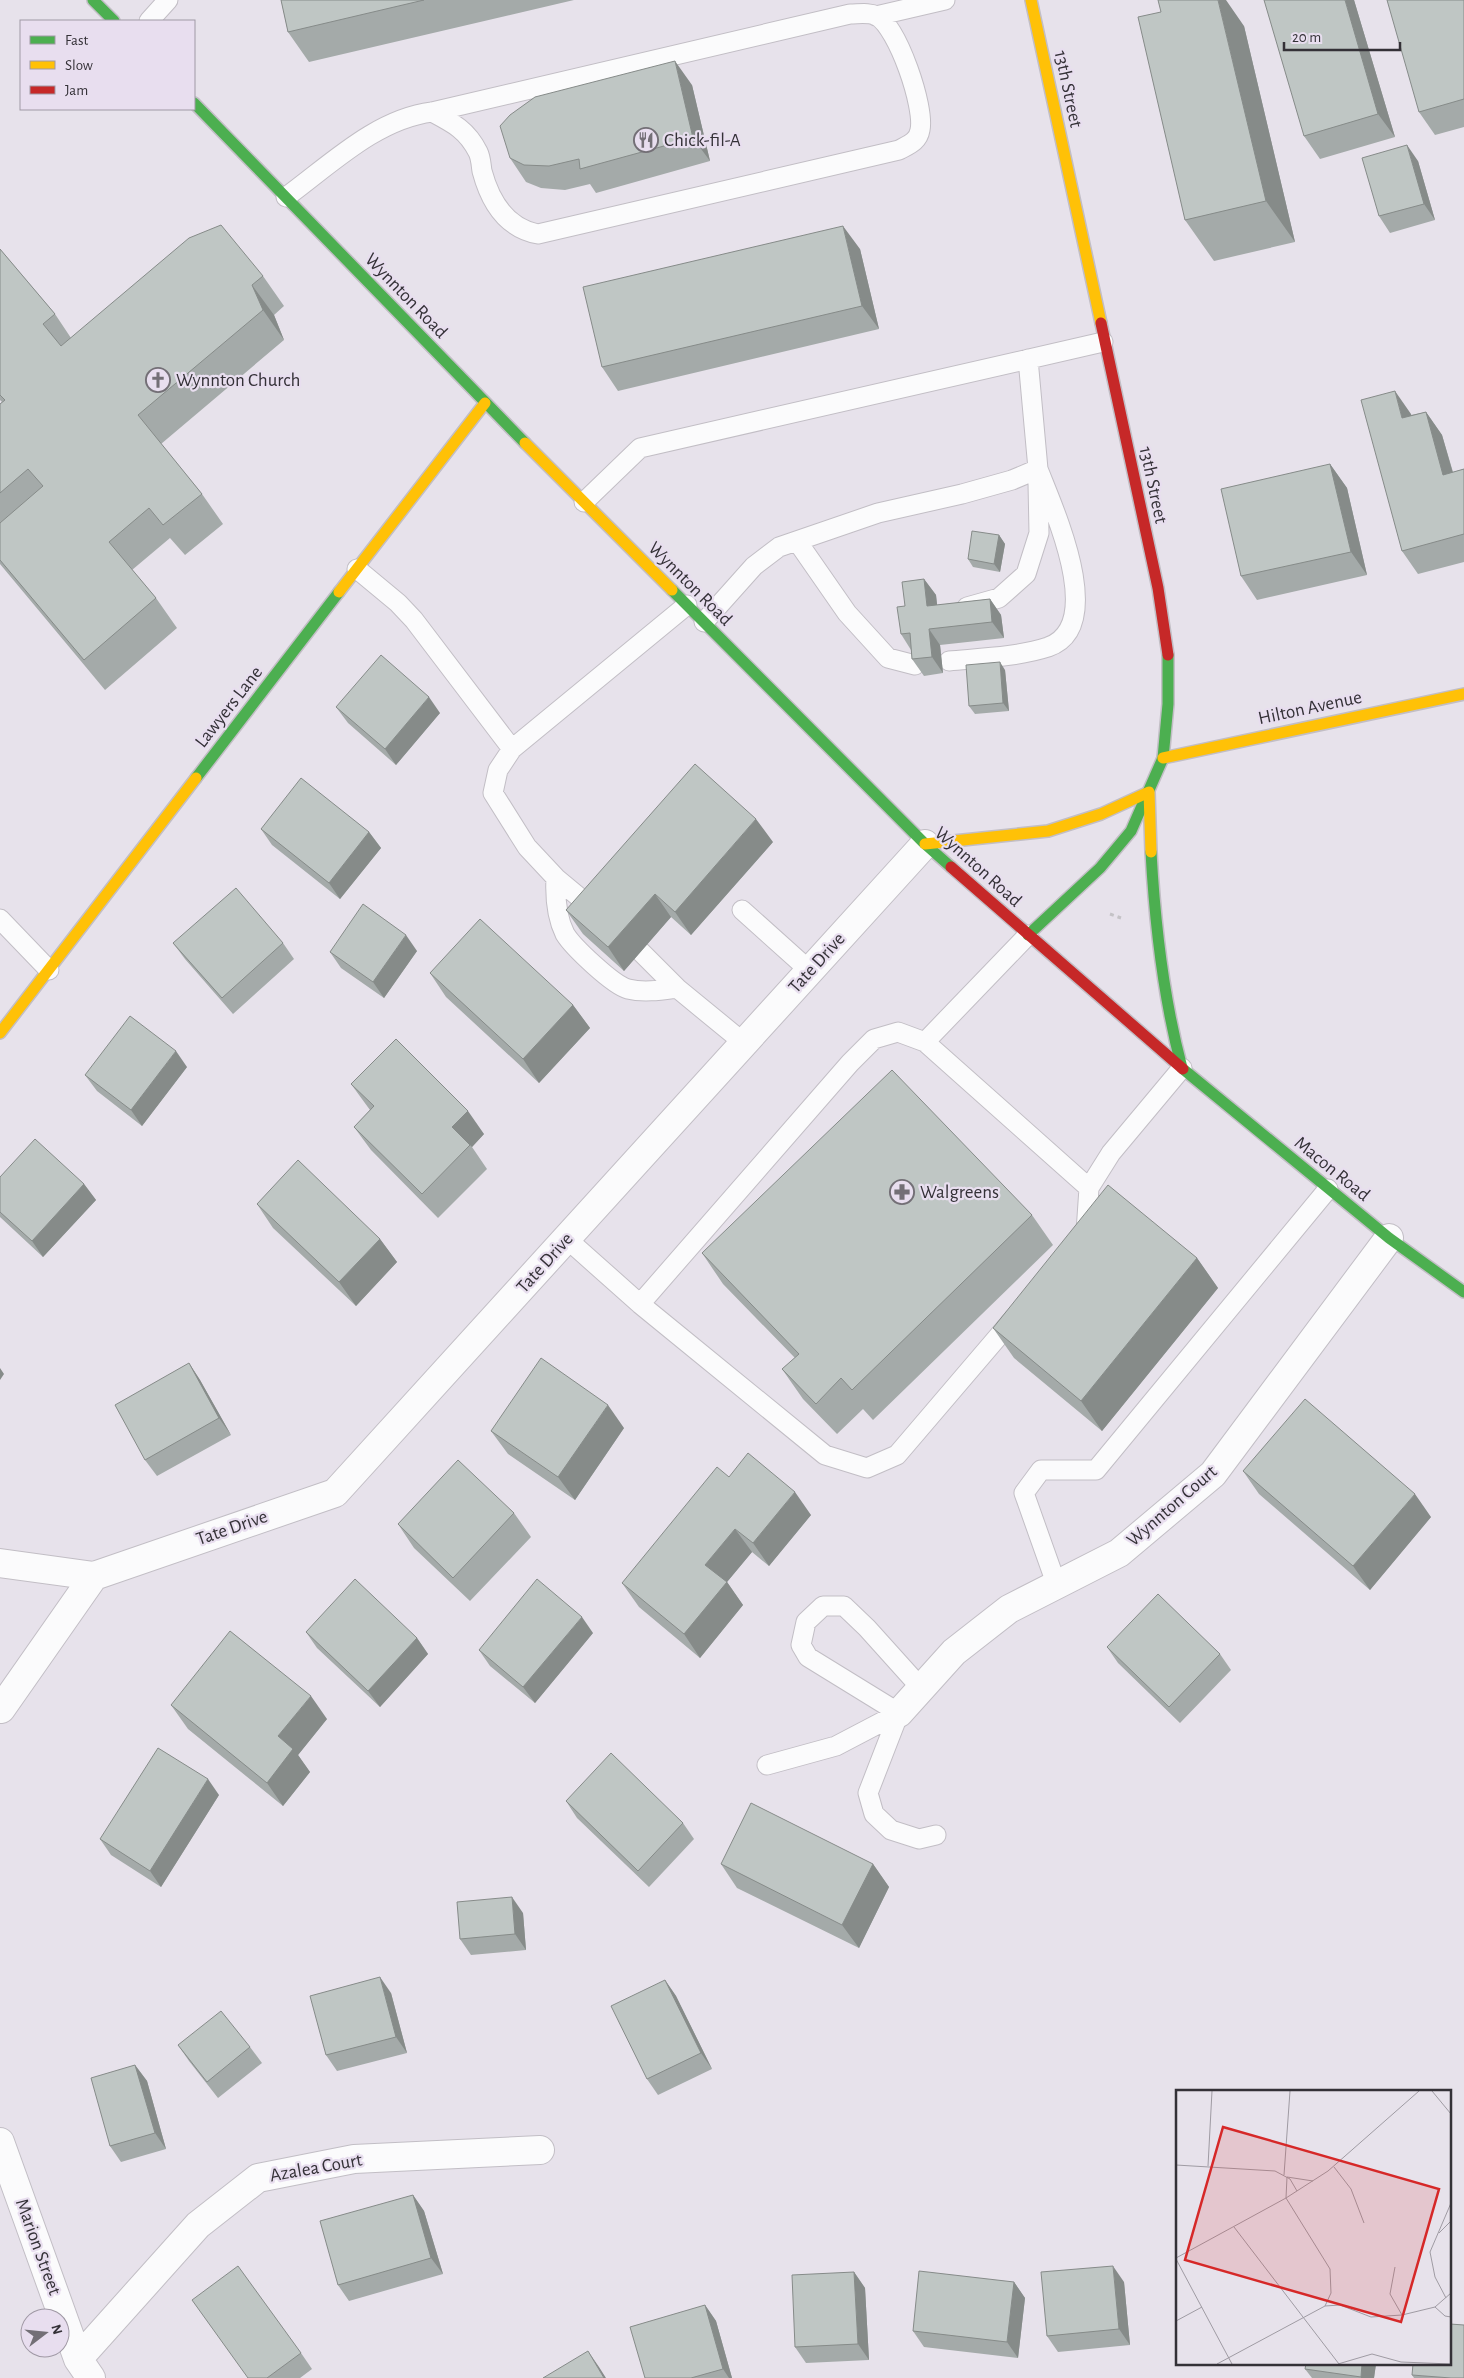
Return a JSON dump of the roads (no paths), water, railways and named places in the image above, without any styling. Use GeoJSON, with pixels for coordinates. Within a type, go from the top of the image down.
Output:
{"type":"FeatureCollection","features":[{"type":"Feature","properties":{"kind":"main road"},"geometry":{"type":"LineString","coordinates":[[94,0],[113,20]]}},
{"type":"Feature","properties":{"kind":"main road","name":"13th Street"},"geometry":{"type":"LineString","coordinates":[[1028,935],[1100,868],[1131,831],[1164,758],[1168,704],[1168,649],[1158,588],[1032,0]]}},
{"type":"Feature","properties":{"kind":"main road","name":"Wynnton Road"},"geometry":{"type":"LineString","coordinates":[[195,104],[485,403],[926,844],[1182,1068]]}},
{"type":"Feature","properties":{"kind":"main road","name":"Lawyers Lane"},"geometry":{"type":"LineString","coordinates":[[0,1033],[485,403]]}},
{"type":"Feature","properties":{"kind":"main road","name":"Hilton Avenue"},"geometry":{"type":"LineString","coordinates":[[1164,758],[1464,694]]}},
{"type":"Feature","properties":{"kind":"main road"},"geometry":{"type":"LineString","coordinates":[[926,844],[1048,831],[1101,814],[1148,792],[1150,862],[1167,1010],[1182,1068]]}},
{"type":"Feature","properties":{"kind":"main road","name":"Macon Road"},"geometry":{"type":"LineString","coordinates":[[1182,1068],[1389,1238],[1464,1292]]}},
{"type":"Feature","properties":{"kind":"street","name":"Tate Drive"},"geometry":{"type":"LineString","coordinates":[[0,1563],[94,1576],[335,1493],[926,844]]}},
{"type":"Feature","properties":{"kind":"street","name":"Wynnton Court"},"geometry":{"type":"LineString","coordinates":[[899,1713],[954,1652],[1009,1609],[1119,1553],[1213,1474],[1389,1238]]}},
{"type":"Feature","properties":{"kind":"street"},"geometry":{"type":"LineString","coordinates":[[0,1709],[94,1576]]}},
{"type":"Feature","properties":{"kind":"street","name":"Marion Street"},"geometry":{"type":"LineString","coordinates":[[0,2142],[85,2369]]}},
{"type":"Feature","properties":{"kind":"street","name":"Azalea Court"},"geometry":{"type":"LineString","coordinates":[[85,2369],[198,2224],[258,2178],[354,2159],[540,2150]]}},
{"type":"Feature","properties":{"kind":"lane"},"geometry":{"type":"LineString","coordinates":[[150,20],[168,0]]}},
{"type":"Feature","properties":{"kind":"lane"},"geometry":{"type":"LineString","coordinates":[[876,16],[945,0]]}},
{"type":"Feature","properties":{"kind":"lane"},"geometry":{"type":"LineString","coordinates":[[286,198],[353,147],[386,126],[411,115],[432,112],[850,14],[865,13],[876,16],[887,24],[896,37],[919,106],[920,130],[914,142],[898,150],[538,234],[527,232],[515,226],[498,210],[482,172],[479,153],[461,127],[432,112]]}},
{"type":"Feature","properties":{"kind":"lane"},"geometry":{"type":"LineString","coordinates":[[584,502],[640,448],[1104,342]]}},
{"type":"Feature","properties":{"kind":"lane"},"geometry":{"type":"LineString","coordinates":[[952,609],[971,607],[999,598],[1026,574],[1038,533],[1038,469],[1028,359]]}},
{"type":"Feature","properties":{"kind":"lane"},"geometry":{"type":"LineString","coordinates":[[704,622],[754,566],[779,547],[878,513],[962,494],[1012,480],[1038,469]]}},
{"type":"Feature","properties":{"kind":"lane"},"geometry":{"type":"LineString","coordinates":[[949,661],[1005,656],[1049,646],[1066,635],[1076,612],[1074,583],[1062,534],[1038,469]]}},
{"type":"Feature","properties":{"kind":"lane"},"geometry":{"type":"LineString","coordinates":[[797,541],[847,613],[888,658],[915,665]]}},
{"type":"Feature","properties":{"kind":"lane"},"geometry":{"type":"LineString","coordinates":[[357,569],[398,603],[414,620],[512,749]]}},
{"type":"Feature","properties":{"kind":"lane"},"geometry":{"type":"LineString","coordinates":[[600,915],[556,878],[527,847],[493,793],[498,770],[512,749],[687,605]]}},
{"type":"Feature","properties":{"kind":"lane"},"geometry":{"type":"LineString","coordinates":[[556,878],[555,904],[565,934],[598,970],[627,989],[657,991],[678,988]]}},
{"type":"Feature","properties":{"kind":"lane"},"geometry":{"type":"LineString","coordinates":[[742,910],[810,970]]}},
{"type":"Feature","properties":{"kind":"lane"},"geometry":{"type":"LineString","coordinates":[[0,919],[49,970]]}},
{"type":"Feature","properties":{"kind":"lane"},"geometry":{"type":"LineString","coordinates":[[925,1042],[1028,935]]}},
{"type":"Feature","properties":{"kind":"lane"},"geometry":{"type":"LineString","coordinates":[[641,952],[678,988],[744,1043]]}},
{"type":"Feature","properties":{"kind":"lane"},"geometry":{"type":"LineString","coordinates":[[640,1304],[850,1063],[874,1039],[898,1032],[925,1042],[1090,1188]]}},
{"type":"Feature","properties":{"kind":"lane"},"geometry":{"type":"LineString","coordinates":[[1073,1247],[1086,1232],[1090,1188],[1111,1153],[1182,1068]]}},
{"type":"Feature","properties":{"kind":"lane"},"geometry":{"type":"LineString","coordinates":[[1057,1586],[1024,1493],[1041,1470],[1096,1470],[1328,1189]]}},
{"type":"Feature","properties":{"kind":"lane"},"geometry":{"type":"LineString","coordinates":[[567,1238],[640,1304],[825,1455],[867,1468],[897,1455],[1024,1306]]}},
{"type":"Feature","properties":{"kind":"lane"},"geometry":{"type":"LineString","coordinates":[[899,1713],[808,1657],[801,1645],[806,1622],[823,1606],[844,1606],[867,1628],[921,1688]]}},
{"type":"Feature","properties":{"kind":"lane"},"geometry":{"type":"LineString","coordinates":[[767,1765],[836,1746],[899,1713]]}},
{"type":"Feature","properties":{"kind":"lane"},"geometry":{"type":"LineString","coordinates":[[899,1713],[868,1793],[874,1814],[891,1830],[919,1839],[936,1835]]}},
{"type":"Feature","properties":{"kind":"place","name":"Chick-fil-A"},"geometry":{"type":"Point","coordinates":[646,140]}},
{"type":"Feature","properties":{"kind":"place","name":"Wynnton Church"},"geometry":{"type":"Point","coordinates":[158,380]}},
{"type":"Feature","properties":{"kind":"place","name":"Walgreens"},"geometry":{"type":"Point","coordinates":[902,1192]}}]}
